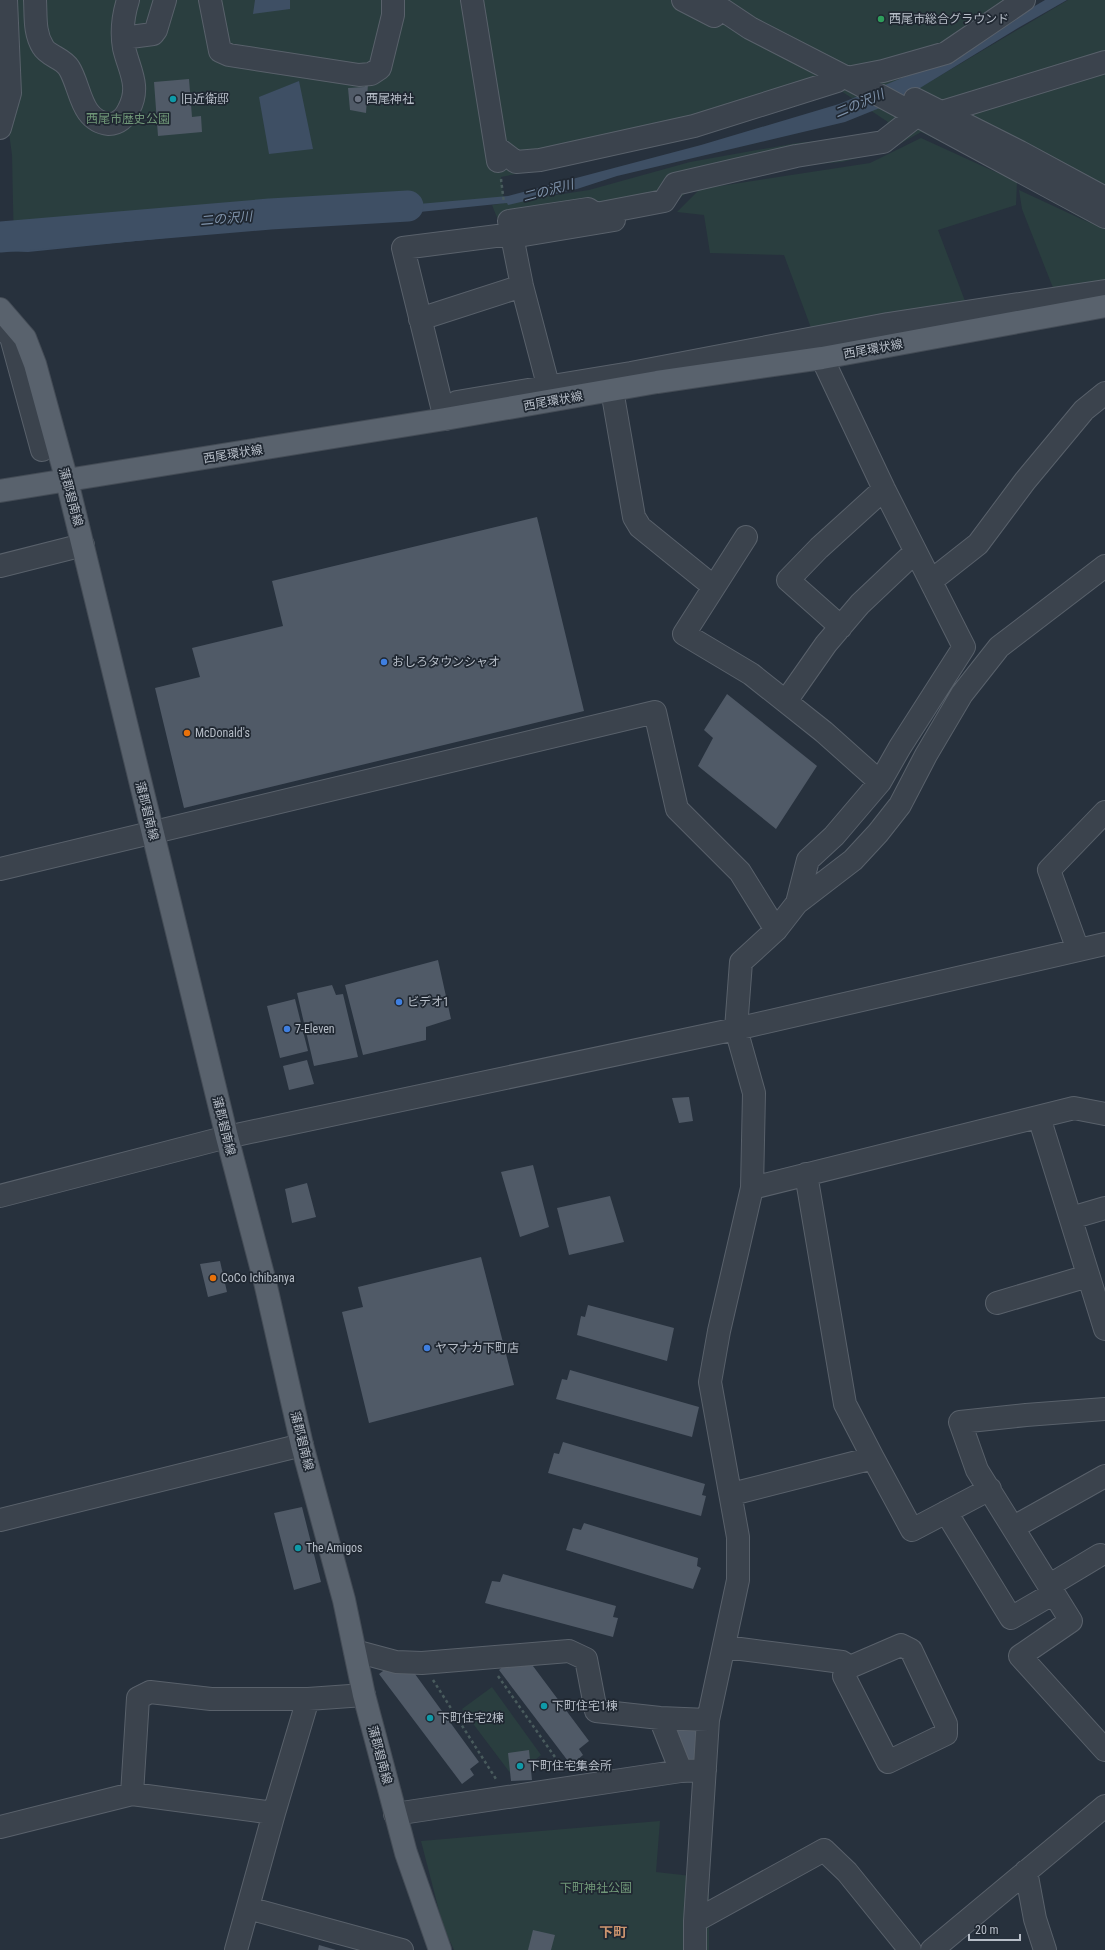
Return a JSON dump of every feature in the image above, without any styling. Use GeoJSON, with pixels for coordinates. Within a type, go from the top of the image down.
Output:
{"type":"FeatureCollection","features":[{"type":"Feature","properties":{"kind":"main road","name":"西尾環状線"},"geometry":{"type":"LineString","coordinates":[[0,491],[67,481],[451,410],[550,394],[612,390],[822,358],[1104,304]]}},
{"type":"Feature","properties":{"kind":"main road","name":"蒲郡碧南線"},"geometry":{"type":"LineString","coordinates":[[0,308],[25,338],[35,364],[67,481],[84,545],[226,1137],[265,1282],[302,1445],[344,1600],[364,1695],[406,1854],[440,1950]]}},
{"type":"Feature","properties":{"kind":"street"},"geometry":{"type":"LineString","coordinates":[[0,128],[10,93],[6,0]]}},
{"type":"Feature","properties":{"kind":"street"},"geometry":{"type":"LineString","coordinates":[[35,0],[37,33],[43,49],[68,66],[82,103],[93,118],[102,123],[114,124],[123,119],[130,109],[135,91],[133,73],[124,48],[123,38],[123,18],[128,0]]}},
{"type":"Feature","properties":{"kind":"street"},"geometry":{"type":"LineString","coordinates":[[123,38],[153,34],[156,30],[165,0]]}},
{"type":"Feature","properties":{"kind":"street"},"geometry":{"type":"LineString","coordinates":[[210,0],[220,51],[229,55],[359,75],[371,74],[380,68],[391,21],[394,0]]}},
{"type":"Feature","properties":{"kind":"street"},"geometry":{"type":"LineString","coordinates":[[472,0],[499,168]]}},
{"type":"Feature","properties":{"kind":"street"},"geometry":{"type":"LineString","coordinates":[[683,0],[814,69]]}},
{"type":"Feature","properties":{"kind":"street"},"geometry":{"type":"LineString","coordinates":[[703,0],[723,10],[750,28],[924,116],[1105,217]]}},
{"type":"Feature","properties":{"kind":"street"},"geometry":{"type":"LineString","coordinates":[[726,0],[846,76]]}},
{"type":"Feature","properties":{"kind":"street"},"geometry":{"type":"LineString","coordinates":[[496,147],[516,162],[540,160],[694,126],[846,76],[883,71],[946,53],[1024,0]]}},
{"type":"Feature","properties":{"kind":"street"},"geometry":{"type":"LineString","coordinates":[[511,231],[588,209],[596,214],[664,201],[675,184],[796,156],[883,142],[924,116],[1105,62]]}},
{"type":"Feature","properties":{"kind":"street"},"geometry":{"type":"LineString","coordinates":[[924,116],[1020,152],[1105,198]]}},
{"type":"Feature","properties":{"kind":"street"},"geometry":{"type":"LineString","coordinates":[[924,116],[1105,223]]}},
{"type":"Feature","properties":{"kind":"street"},"geometry":{"type":"LineString","coordinates":[[451,410],[420,319],[403,248],[511,231],[673,210]]}},
{"type":"Feature","properties":{"kind":"street"},"geometry":{"type":"LineString","coordinates":[[511,231],[522,286],[550,394],[888,324],[1104,304]]}},
{"type":"Feature","properties":{"kind":"street"},"geometry":{"type":"LineString","coordinates":[[420,319],[522,286]]}},
{"type":"Feature","properties":{"kind":"street"},"geometry":{"type":"LineString","coordinates":[[0,327],[12,337],[42,450]]}},
{"type":"Feature","properties":{"kind":"street"},"geometry":{"type":"LineString","coordinates":[[797,903],[808,860],[834,836],[880,782],[900,747],[964,647],[915,552],[822,358]]}},
{"type":"Feature","properties":{"kind":"street"},"geometry":{"type":"LineString","coordinates":[[612,390],[634,517],[640,527],[714,587]]}},
{"type":"Feature","properties":{"kind":"street"},"geometry":{"type":"LineString","coordinates":[[931,581],[978,544],[1030,475],[1084,410],[1105,393]]}},
{"type":"Feature","properties":{"kind":"street"},"geometry":{"type":"LineString","coordinates":[[841,627],[788,580],[819,548],[884,488]]}},
{"type":"Feature","properties":{"kind":"street"},"geometry":{"type":"LineString","coordinates":[[746,537],[684,634],[751,674],[786,701],[880,782]]}},
{"type":"Feature","properties":{"kind":"street"},"geometry":{"type":"LineString","coordinates":[[0,566],[84,545]]}},
{"type":"Feature","properties":{"kind":"street"},"geometry":{"type":"LineString","coordinates":[[786,701],[826,644],[860,604],[915,552]]}},
{"type":"Feature","properties":{"kind":"street"},"geometry":{"type":"LineString","coordinates":[[695,1950],[695,1921],[708,1720],[725,1647],[738,1580],[738,1537],[732,1494],[710,1382],[719,1331],[752,1188],[754,1093],[736,1029],[741,962],[776,930],[797,903],[853,860],[878,833],[900,805],[926,755],[962,694],[999,647],[1105,566]]}},
{"type":"Feature","properties":{"kind":"street"},"geometry":{"type":"LineString","coordinates":[[0,869],[152,831],[655,712],[677,809],[740,872],[776,930]]}},
{"type":"Feature","properties":{"kind":"street"},"geometry":{"type":"LineString","coordinates":[[1078,950],[1049,870],[1105,812]]}},
{"type":"Feature","properties":{"kind":"street"},"geometry":{"type":"LineString","coordinates":[[0,1196],[226,1137],[736,1029],[1105,944]]}},
{"type":"Feature","properties":{"kind":"street"},"geometry":{"type":"LineString","coordinates":[[752,1188],[1074,1108],[1105,1114]]}},
{"type":"Feature","properties":{"kind":"street"},"geometry":{"type":"LineString","coordinates":[[1039,1117],[1105,1329]]}},
{"type":"Feature","properties":{"kind":"street"},"geometry":{"type":"LineString","coordinates":[[806,1174],[845,1404],[912,1530],[990,1489]]}},
{"type":"Feature","properties":{"kind":"street"},"geometry":{"type":"LineString","coordinates":[[1071,1218],[1105,1208]]}},
{"type":"Feature","properties":{"kind":"street"},"geometry":{"type":"LineString","coordinates":[[997,1303],[1088,1276]]}},
{"type":"Feature","properties":{"kind":"street"},"geometry":{"type":"LineString","coordinates":[[1105,1409],[960,1422],[977,1470],[1071,1620],[1020,1656],[1105,1750]]}},
{"type":"Feature","properties":{"kind":"street"},"geometry":{"type":"LineString","coordinates":[[0,1520],[302,1445]]}},
{"type":"Feature","properties":{"kind":"street"},"geometry":{"type":"LineString","coordinates":[[732,1494],[873,1458]]}},
{"type":"Feature","properties":{"kind":"street"},"geometry":{"type":"LineString","coordinates":[[1014,1527],[1105,1476]]}},
{"type":"Feature","properties":{"kind":"street"},"geometry":{"type":"LineString","coordinates":[[946,1512],[1011,1618],[1100,1555]]}},
{"type":"Feature","properties":{"kind":"street"},"geometry":{"type":"LineString","coordinates":[[725,1647],[842,1662],[848,1666],[850,1668],[901,1645],[911,1650],[946,1724],[946,1734],[888,1762],[844,1676],[848,1666]]}},
{"type":"Feature","properties":{"kind":"street"},"geometry":{"type":"LineString","coordinates":[[355,1651],[396,1662],[422,1663],[569,1651],[586,1659],[596,1711],[660,1718],[708,1720]]}},
{"type":"Feature","properties":{"kind":"street"},"geometry":{"type":"LineString","coordinates":[[132,1794],[138,1698],[150,1692],[211,1698],[308,1699],[364,1695]]}},
{"type":"Feature","properties":{"kind":"street"},"geometry":{"type":"LineString","coordinates":[[236,1950],[274,1813],[308,1699]]}},
{"type":"Feature","properties":{"kind":"street"},"geometry":{"type":"LineString","coordinates":[[660,1718],[681,1771]]}},
{"type":"Feature","properties":{"kind":"street"},"geometry":{"type":"LineString","coordinates":[[395,1814],[681,1771],[705,1770]]}},
{"type":"Feature","properties":{"kind":"street"},"geometry":{"type":"LineString","coordinates":[[0,1827],[132,1794],[274,1813]]}},
{"type":"Feature","properties":{"kind":"street"},"geometry":{"type":"LineString","coordinates":[[932,1950],[1105,1806]]}},
{"type":"Feature","properties":{"kind":"street"},"geometry":{"type":"LineString","coordinates":[[695,1921],[824,1850],[847,1872],[910,1950]]}},
{"type":"Feature","properties":{"kind":"street"},"geometry":{"type":"LineString","coordinates":[[1026,1871],[1035,1919],[1045,1950]]}},
{"type":"Feature","properties":{"kind":"street"},"geometry":{"type":"LineString","coordinates":[[248,1908],[393,1949]]}},
{"type":"Feature","properties":{"kind":"path"},"geometry":{"type":"LineString","coordinates":[[499,168],[504,201],[511,231]]}},
{"type":"Feature","properties":{"kind":"path"},"geometry":{"type":"LineString","coordinates":[[486,1658],[576,1786]]}},
{"type":"Feature","properties":{"kind":"path"},"geometry":{"type":"LineString","coordinates":[[422,1663],[507,1796]]}},
{"type":"Feature","properties":{"kind":"green space","name":"西尾市歴史公園"},"geometry":{"type":"Polygon","coordinates":[[[8,0],[1019,0],[898,71],[921,87],[1068,0],[1105,0],[1105,297],[1059,303],[1022,209],[1019,190],[1092,224],[1017,182],[1016,205],[938,230],[965,301],[965,318],[817,344],[784,255],[710,253],[704,215],[677,212],[700,189],[870,163],[921,138],[1011,179],[991,167],[921,132],[889,150],[842,162],[803,165],[697,184],[669,207],[502,230],[492,205],[589,190],[690,162],[797,143],[877,135],[888,122],[838,89],[617,154],[501,177],[504,201],[14,251],[12,155],[6,111],[8,0]]]}},
{"type":"Feature","properties":{"kind":"green space"},"geometry":{"type":"Polygon","coordinates":[[[492,1687],[541,1755],[534,1761],[513,1763],[511,1774],[462,1709],[492,1687]]]}},
{"type":"Feature","properties":{"kind":"green space","name":"下町神社公園"},"geometry":{"type":"Polygon","coordinates":[[[660,1821],[656,1872],[709,1878],[709,1950],[454,1950],[443,1926],[421,1841],[660,1821]]]}},
{"type":"Feature","properties":{"kind":"water"},"geometry":{"type":"Polygon","coordinates":[[[255,0],[290,0],[290,9],[253,14],[255,0]]]}},
{"type":"Feature","properties":{"kind":"water"},"geometry":{"type":"Polygon","coordinates":[[[1045,0],[1067,0],[1018,28],[902,99],[845,122],[617,176],[577,189],[508,205],[507,203],[28,252],[0,251],[0,237],[28,239],[508,196],[701,145],[839,104],[938,63],[1045,0]]]}},
{"type":"Feature","properties":{"kind":"water"},"geometry":{"type":"Polygon","coordinates":[[[299,81],[313,149],[269,154],[259,97],[299,81]]]}},
{"type":"Feature","properties":{"kind":"building","name":"旧近衛邸"},"geometry":{"type":"Polygon","coordinates":[[[189,79],[192,117],[201,116],[202,132],[158,136],[154,82],[189,79]]]}},
{"type":"Feature","properties":{"kind":"building","name":"西尾神社"},"geometry":{"type":"Polygon","coordinates":[[[368,84],[366,113],[350,110],[348,88],[364,87],[368,84]]]}},
{"type":"Feature","properties":{"kind":"building","name":"おしろタウンシャオ"},"geometry":{"type":"Polygon","coordinates":[[[537,517],[584,711],[184,808],[155,688],[200,677],[192,648],[283,626],[272,581],[537,517]]]}},
{"type":"Feature","properties":{"kind":"building"},"geometry":{"type":"Polygon","coordinates":[[[727,694],[817,766],[776,829],[698,766],[713,738],[704,730],[727,694]]]}},
{"type":"Feature","properties":{"kind":"building","name":"ビデオ1"},"geometry":{"type":"Polygon","coordinates":[[[438,960],[451,1019],[426,1027],[426,1040],[363,1055],[345,985],[438,960]]]}},
{"type":"Feature","properties":{"kind":"building"},"geometry":{"type":"Polygon","coordinates":[[[332,985],[336,995],[343,994],[358,1057],[314,1066],[297,993],[332,985]]]}},
{"type":"Feature","properties":{"kind":"building","name":"7-Eleven"},"geometry":{"type":"Polygon","coordinates":[[[295,999],[308,1051],[280,1058],[267,1006],[295,999]]]}},
{"type":"Feature","properties":{"kind":"building"},"geometry":{"type":"Polygon","coordinates":[[[307,1060],[314,1084],[289,1090],[283,1066],[307,1060]]]}},
{"type":"Feature","properties":{"kind":"building"},"geometry":{"type":"Polygon","coordinates":[[[689,1097],[693,1121],[679,1123],[672,1098],[689,1097]]]}},
{"type":"Feature","properties":{"kind":"building"},"geometry":{"type":"Polygon","coordinates":[[[533,1165],[549,1227],[520,1237],[501,1172],[533,1165]]]}},
{"type":"Feature","properties":{"kind":"building"},"geometry":{"type":"Polygon","coordinates":[[[307,1183],[316,1217],[292,1223],[285,1189],[307,1183]]]}},
{"type":"Feature","properties":{"kind":"building"},"geometry":{"type":"Polygon","coordinates":[[[610,1196],[624,1242],[569,1255],[557,1208],[610,1196]]]}},
{"type":"Feature","properties":{"kind":"building","name":"ヤマナカ下町店"},"geometry":{"type":"Polygon","coordinates":[[[481,1257],[514,1385],[369,1423],[342,1312],[363,1307],[358,1287],[481,1257]]]}},
{"type":"Feature","properties":{"kind":"building","name":"CoCo Ichibanya"},"geometry":{"type":"Polygon","coordinates":[[[220,1261],[227,1292],[208,1297],[200,1264],[220,1261]]]}},
{"type":"Feature","properties":{"kind":"building"},"geometry":{"type":"Polygon","coordinates":[[[588,1305],[674,1328],[667,1361],[577,1335],[581,1316],[585,1317],[588,1305]]]}},
{"type":"Feature","properties":{"kind":"building"},"geometry":{"type":"Polygon","coordinates":[[[570,1370],[699,1407],[692,1437],[556,1399],[562,1379],[567,1380],[570,1370]]]}},
{"type":"Feature","properties":{"kind":"building"},"geometry":{"type":"Polygon","coordinates":[[[563,1442],[705,1484],[702,1495],[706,1496],[701,1516],[548,1473],[554,1453],[559,1454],[563,1442]]]}},
{"type":"Feature","properties":{"kind":"building","name":"The Amigos"},"geometry":{"type":"Polygon","coordinates":[[[302,1507],[321,1582],[294,1590],[274,1513],[302,1507]]]}},
{"type":"Feature","properties":{"kind":"building"},"geometry":{"type":"Polygon","coordinates":[[[584,1523],[698,1558],[697,1566],[701,1568],[693,1589],[566,1550],[573,1528],[581,1530],[584,1523]]]}},
{"type":"Feature","properties":{"kind":"building"},"geometry":{"type":"Polygon","coordinates":[[[503,1574],[616,1606],[613,1617],[618,1618],[613,1637],[485,1603],[492,1581],[500,1582],[503,1574]]]}},
{"type":"Feature","properties":{"kind":"building","name":"下町住宅1棟"},"geometry":{"type":"Polygon","coordinates":[[[513,1658],[527,1658],[589,1741],[579,1749],[583,1755],[571,1765],[499,1670],[513,1658]]]}},
{"type":"Feature","properties":{"kind":"building","name":"下町住宅2棟"},"geometry":{"type":"Polygon","coordinates":[[[395,1662],[407,1663],[479,1762],[470,1769],[474,1775],[462,1784],[379,1674],[395,1662]]]}},
{"type":"Feature","properties":{"kind":"building"},"geometry":{"type":"Polygon","coordinates":[[[665,1724],[701,1728],[696,1769],[686,1768],[665,1724]]]}},
{"type":"Feature","properties":{"kind":"building","name":"下町住宅集会所"},"geometry":{"type":"Polygon","coordinates":[[[529,1750],[532,1780],[511,1781],[508,1753],[529,1750]]]}},
{"type":"Feature","properties":{"kind":"building"},"geometry":{"type":"Polygon","coordinates":[[[533,1930],[555,1935],[551,1950],[528,1950],[533,1930]]]}},
{"type":"Feature","properties":{"kind":"building"},"geometry":{"type":"Polygon","coordinates":[[[319,1945],[336,1950],[318,1950],[319,1945]]]}},
{"type":"Feature","properties":{"kind":"waterway","name":"二の沢川"},"geometry":{"type":"LineString","coordinates":[[0,237],[270,214],[408,206]]}},
{"type":"Feature","properties":{"kind":"place","name":"西尾市総合グラウンド"},"geometry":{"type":"Point","coordinates":[881,19]}},
{"type":"Feature","properties":{"kind":"place","name":"旧近衛邸"},"geometry":{"type":"Point","coordinates":[173,99]}},
{"type":"Feature","properties":{"kind":"place","name":"西尾神社"},"geometry":{"type":"Point","coordinates":[358,99]}},
{"type":"Feature","properties":{"kind":"place","name":"おしろタウンシャオ"},"geometry":{"type":"Point","coordinates":[384,662]}},
{"type":"Feature","properties":{"kind":"place","name":"McDonald's"},"geometry":{"type":"Point","coordinates":[187,733]}},
{"type":"Feature","properties":{"kind":"place","name":"ビデオ1"},"geometry":{"type":"Point","coordinates":[399,1002]}},
{"type":"Feature","properties":{"kind":"place","name":"7-Eleven"},"geometry":{"type":"Point","coordinates":[287,1029]}},
{"type":"Feature","properties":{"kind":"place","name":"CoCo Ichibanya"},"geometry":{"type":"Point","coordinates":[213,1278]}},
{"type":"Feature","properties":{"kind":"place","name":"ヤマナカ下町店"},"geometry":{"type":"Point","coordinates":[427,1348]}},
{"type":"Feature","properties":{"kind":"place","name":"The Amigos"},"geometry":{"type":"Point","coordinates":[298,1548]}},
{"type":"Feature","properties":{"kind":"place","name":"下町住宅1棟"},"geometry":{"type":"Point","coordinates":[544,1706]}},
{"type":"Feature","properties":{"kind":"place","name":"下町住宅2棟"},"geometry":{"type":"Point","coordinates":[430,1718]}},
{"type":"Feature","properties":{"kind":"place","name":"下町住宅集会所"},"geometry":{"type":"Point","coordinates":[520,1766]}},
{"type":"Feature","properties":{"kind":"district","name":"下町"},"geometry":{"type":"Point","coordinates":[613,1932]}}]}
